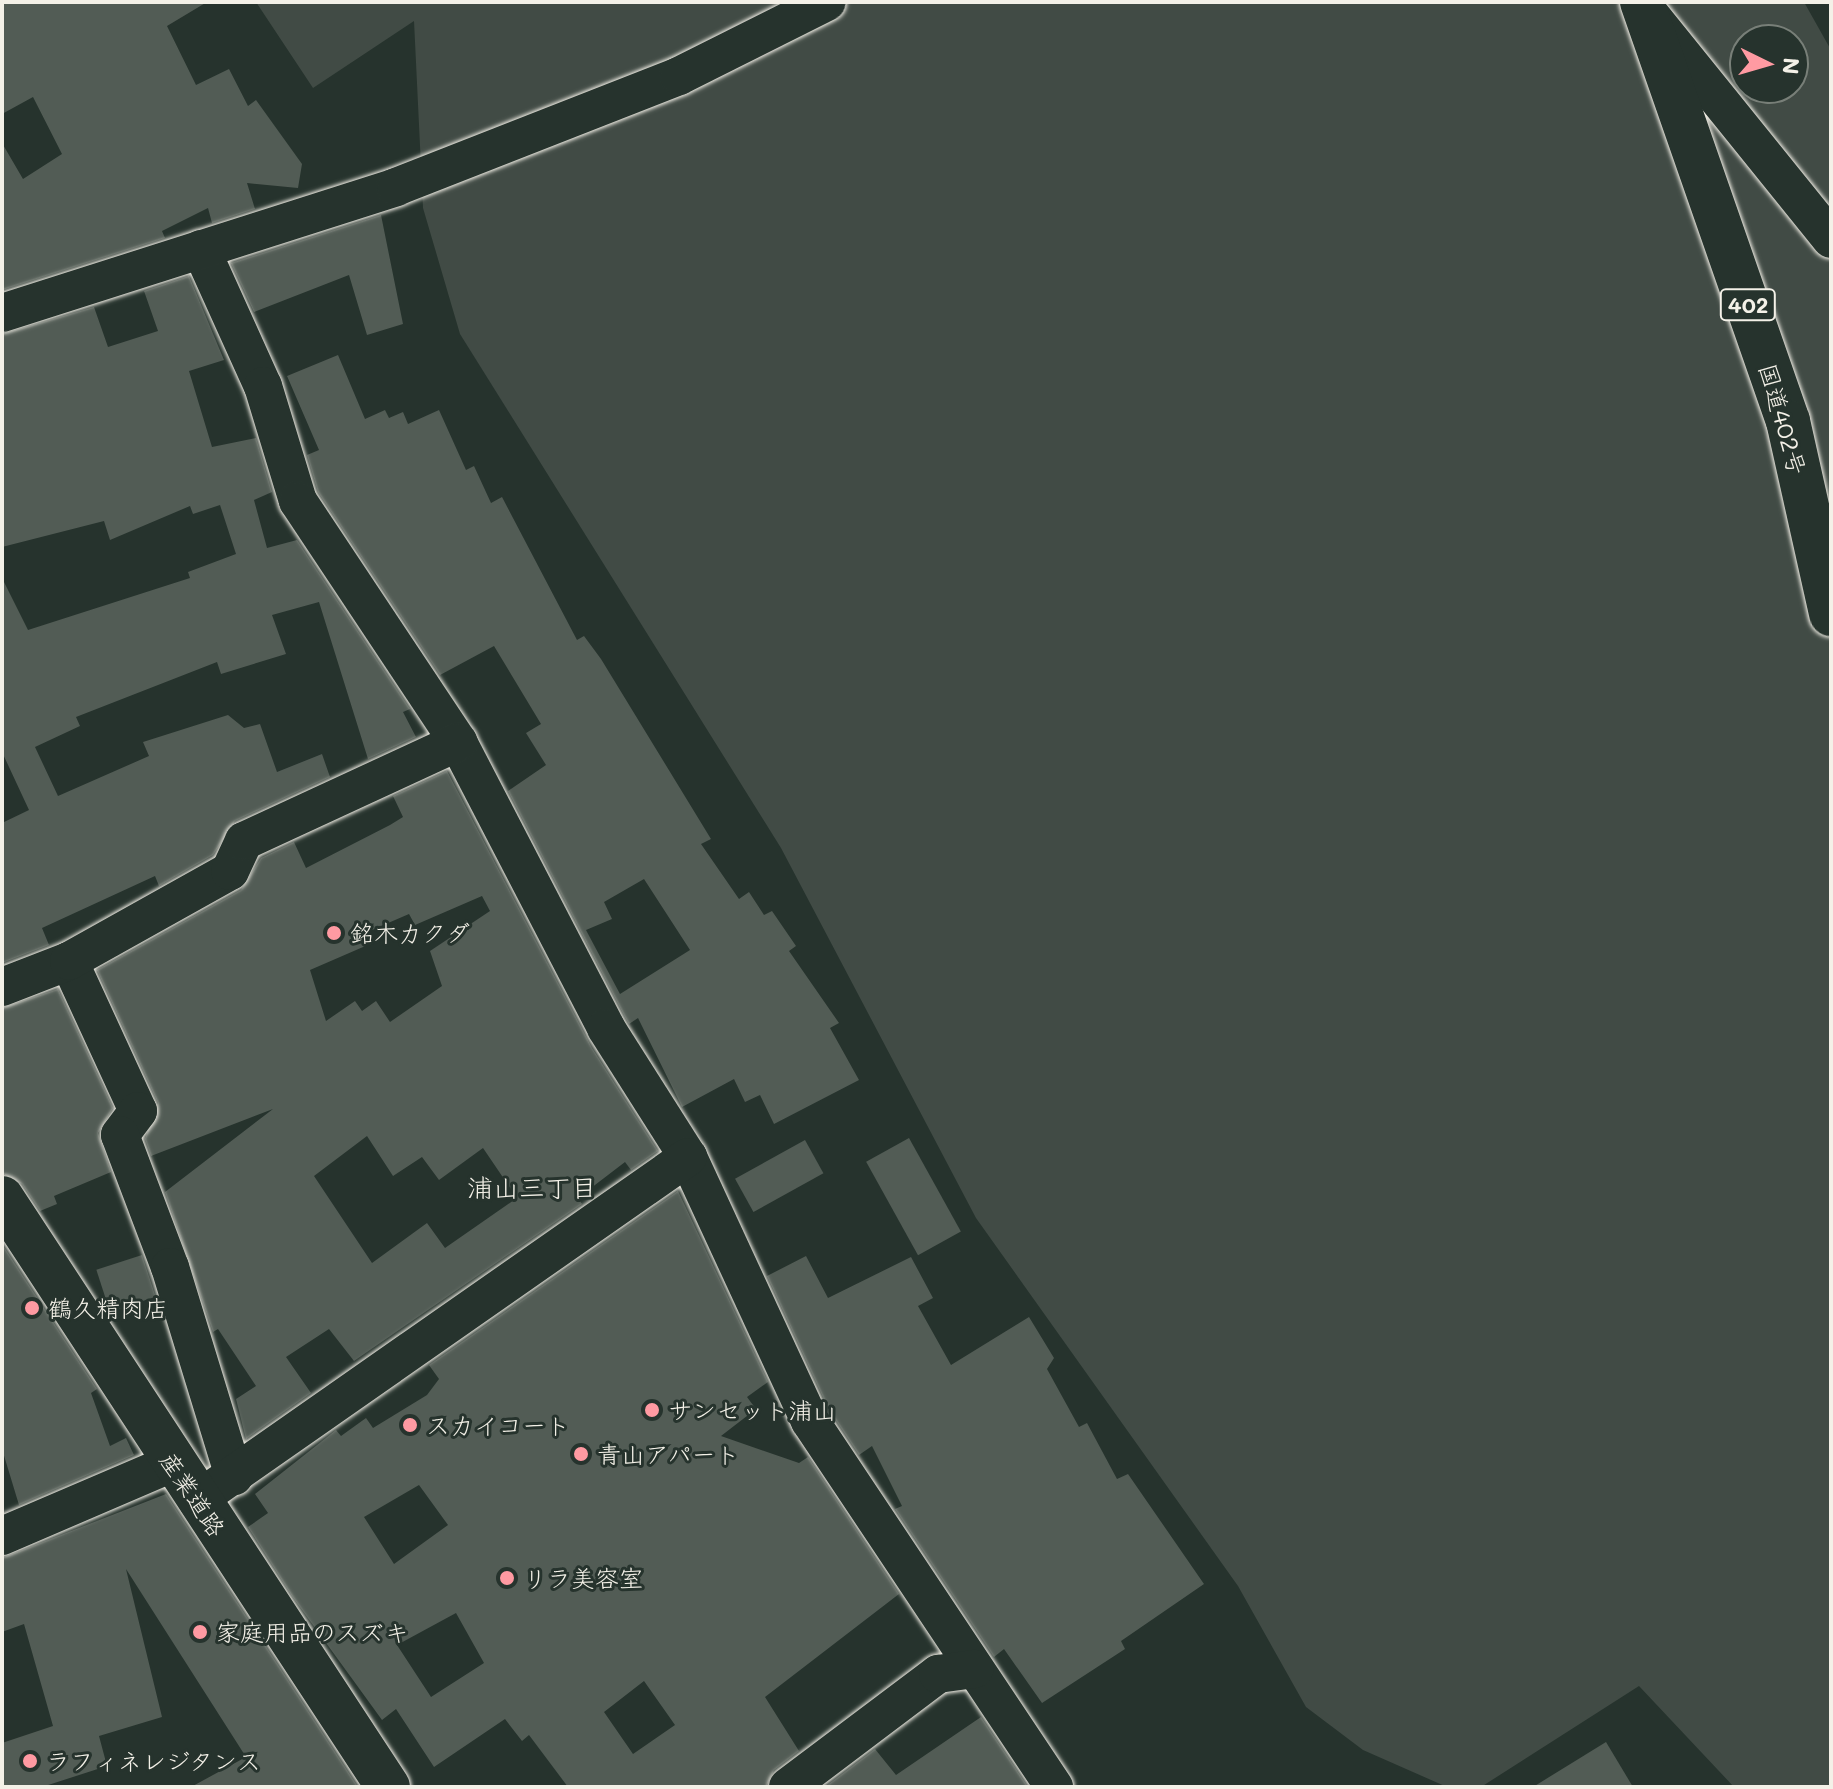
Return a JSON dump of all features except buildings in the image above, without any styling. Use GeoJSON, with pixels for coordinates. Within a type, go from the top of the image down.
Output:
{"type":"FeatureCollection","features":[{"type":"Feature","properties":{"kind":"main road","name":"国道402号"},"geometry":{"type":"LineString","coordinates":[[1644,6],[1788,421],[1831,614]]}},
{"type":"Feature","properties":{"kind":"main road","name":"産業道路"},"geometry":{"type":"LineString","coordinates":[[2,1198],[172,1463],[388,1787]]}},
{"type":"Feature","properties":{"kind":"street"},"geometry":{"type":"LineString","coordinates":[[2,313],[396,187],[679,76],[827,2]]}},
{"type":"Feature","properties":{"kind":"street"},"geometry":{"type":"LineString","coordinates":[[1644,6],[1831,239]]}},
{"type":"Feature","properties":{"kind":"street"},"geometry":{"type":"LineString","coordinates":[[201,249],[263,386],[298,501],[458,742],[606,1028],[688,1157],[810,1421],[1054,1787]]}},
{"type":"Feature","properties":{"kind":"street"},"geometry":{"type":"LineString","coordinates":[[2,987],[69,961],[230,871],[244,841],[458,742]]}},
{"type":"Feature","properties":{"kind":"street"},"geometry":{"type":"LineString","coordinates":[[69,961],[138,1111],[120,1135],[170,1267],[234,1476]]}},
{"type":"Feature","properties":{"kind":"street"},"geometry":{"type":"LineString","coordinates":[[197,1500],[688,1157]]}},
{"type":"Feature","properties":{"kind":"street"},"geometry":{"type":"LineString","coordinates":[[2,1536],[172,1463]]}},
{"type":"Feature","properties":{"kind":"street"},"geometry":{"type":"LineString","coordinates":[[788,1787],[938,1674],[975,1669]]}},
{"type":"Feature","properties":{"kind":"shaded area"},"geometry":{"type":"Polygon","coordinates":[[[256,2],[1804,2],[1831,50],[1831,1787],[1734,1787],[1639,1686],[1481,1787],[1447,1787],[1363,1750],[1306,1707],[1238,1586],[976,1218],[781,848],[460,334],[423,208],[414,21],[313,88],[256,2]]]}},
{"type":"Feature","properties":{"kind":"place","name":"銘木カクダ"},"geometry":{"type":"Point","coordinates":[334,933]}},
{"type":"Feature","properties":{"kind":"place","name":"鶴久精肉店"},"geometry":{"type":"Point","coordinates":[32,1308]}},
{"type":"Feature","properties":{"kind":"place","name":"サンセット浦山"},"geometry":{"type":"Point","coordinates":[652,1410]}},
{"type":"Feature","properties":{"kind":"place","name":"スカイコート"},"geometry":{"type":"Point","coordinates":[410,1425]}},
{"type":"Feature","properties":{"kind":"place","name":"青山アパート"},"geometry":{"type":"Point","coordinates":[581,1454]}},
{"type":"Feature","properties":{"kind":"place","name":"リラ美容室"},"geometry":{"type":"Point","coordinates":[507,1578]}},
{"type":"Feature","properties":{"kind":"place","name":"家庭用品のスズキ"},"geometry":{"type":"Point","coordinates":[200,1632]}},
{"type":"Feature","properties":{"kind":"place","name":"ラフィネレジタンス"},"geometry":{"type":"Point","coordinates":[30,1761]}},
{"type":"Feature","properties":{"kind":"district","name":"浦山三丁目"},"geometry":{"type":"Point","coordinates":[532,1188]}}]}
